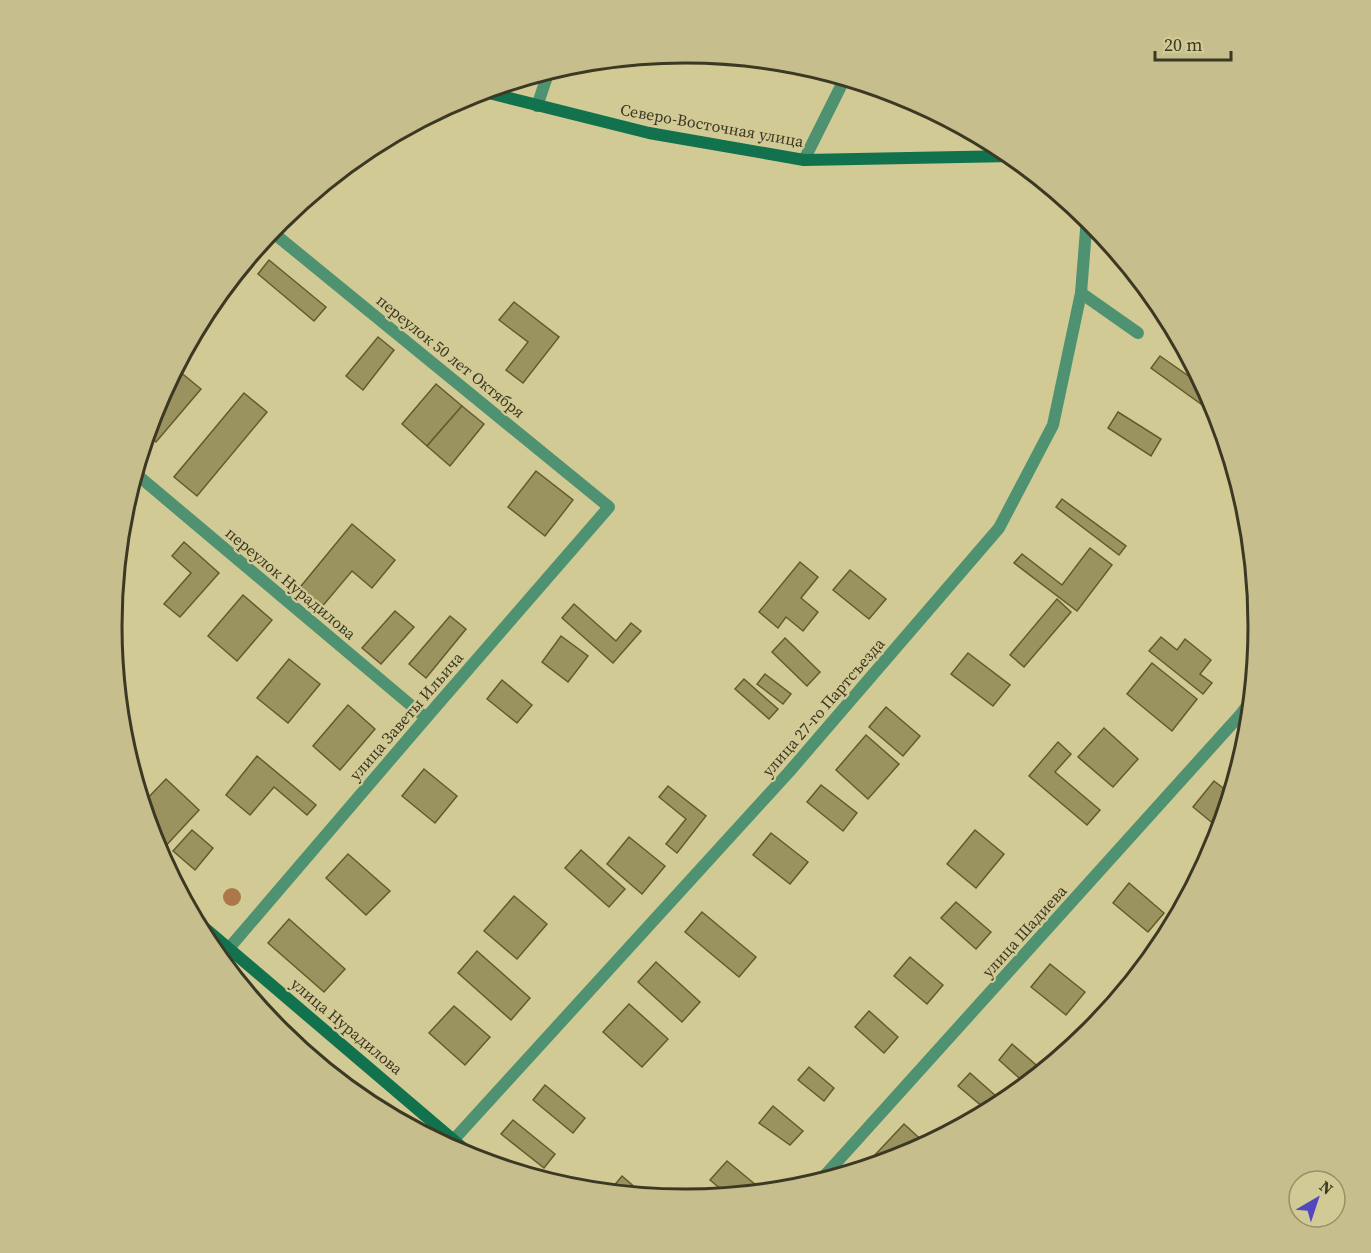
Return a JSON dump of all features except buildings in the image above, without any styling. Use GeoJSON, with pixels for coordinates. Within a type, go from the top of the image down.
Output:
{"type":"FeatureCollection","features":[{"type":"Feature","properties":{"kind":"street"},"geometry":{"type":"LineString","coordinates":[[537,106],[546,81]]}},
{"type":"Feature","properties":{"kind":"street"},"geometry":{"type":"LineString","coordinates":[[804,160],[841,85]]}},
{"type":"Feature","properties":{"kind":"street","name":"Северо-Восточная улица"},"geometry":{"type":"LineString","coordinates":[[496,96],[649,133],[804,160],[996,156]]}},
{"type":"Feature","properties":{"kind":"street","name":"улица 27-го Партсъезда"},"geometry":{"type":"LineString","coordinates":[[454,1140],[789,772],[999,528],[1053,424],[1081,293],[1086,230]]}},
{"type":"Feature","properties":{"kind":"street","name":"переулок 50 лет Октября"},"geometry":{"type":"LineString","coordinates":[[279,237],[609,507]]}},
{"type":"Feature","properties":{"kind":"street"},"geometry":{"type":"LineString","coordinates":[[1081,293],[1137,333]]}},
{"type":"Feature","properties":{"kind":"street","name":"переулок Нурадилова"},"geometry":{"type":"LineString","coordinates":[[142,479],[426,718]]}},
{"type":"Feature","properties":{"kind":"street","name":"улица Заветы Ильича"},"geometry":{"type":"LineString","coordinates":[[230,947],[609,507]]}},
{"type":"Feature","properties":{"kind":"street","name":"улица Шадиева"},"geometry":{"type":"LineString","coordinates":[[828,1172],[1242,713]]}},
{"type":"Feature","properties":{"kind":"street","name":"улица Нурадилова"},"geometry":{"type":"LineString","coordinates":[[215,937],[230,947],[441,1134]]}}]}
